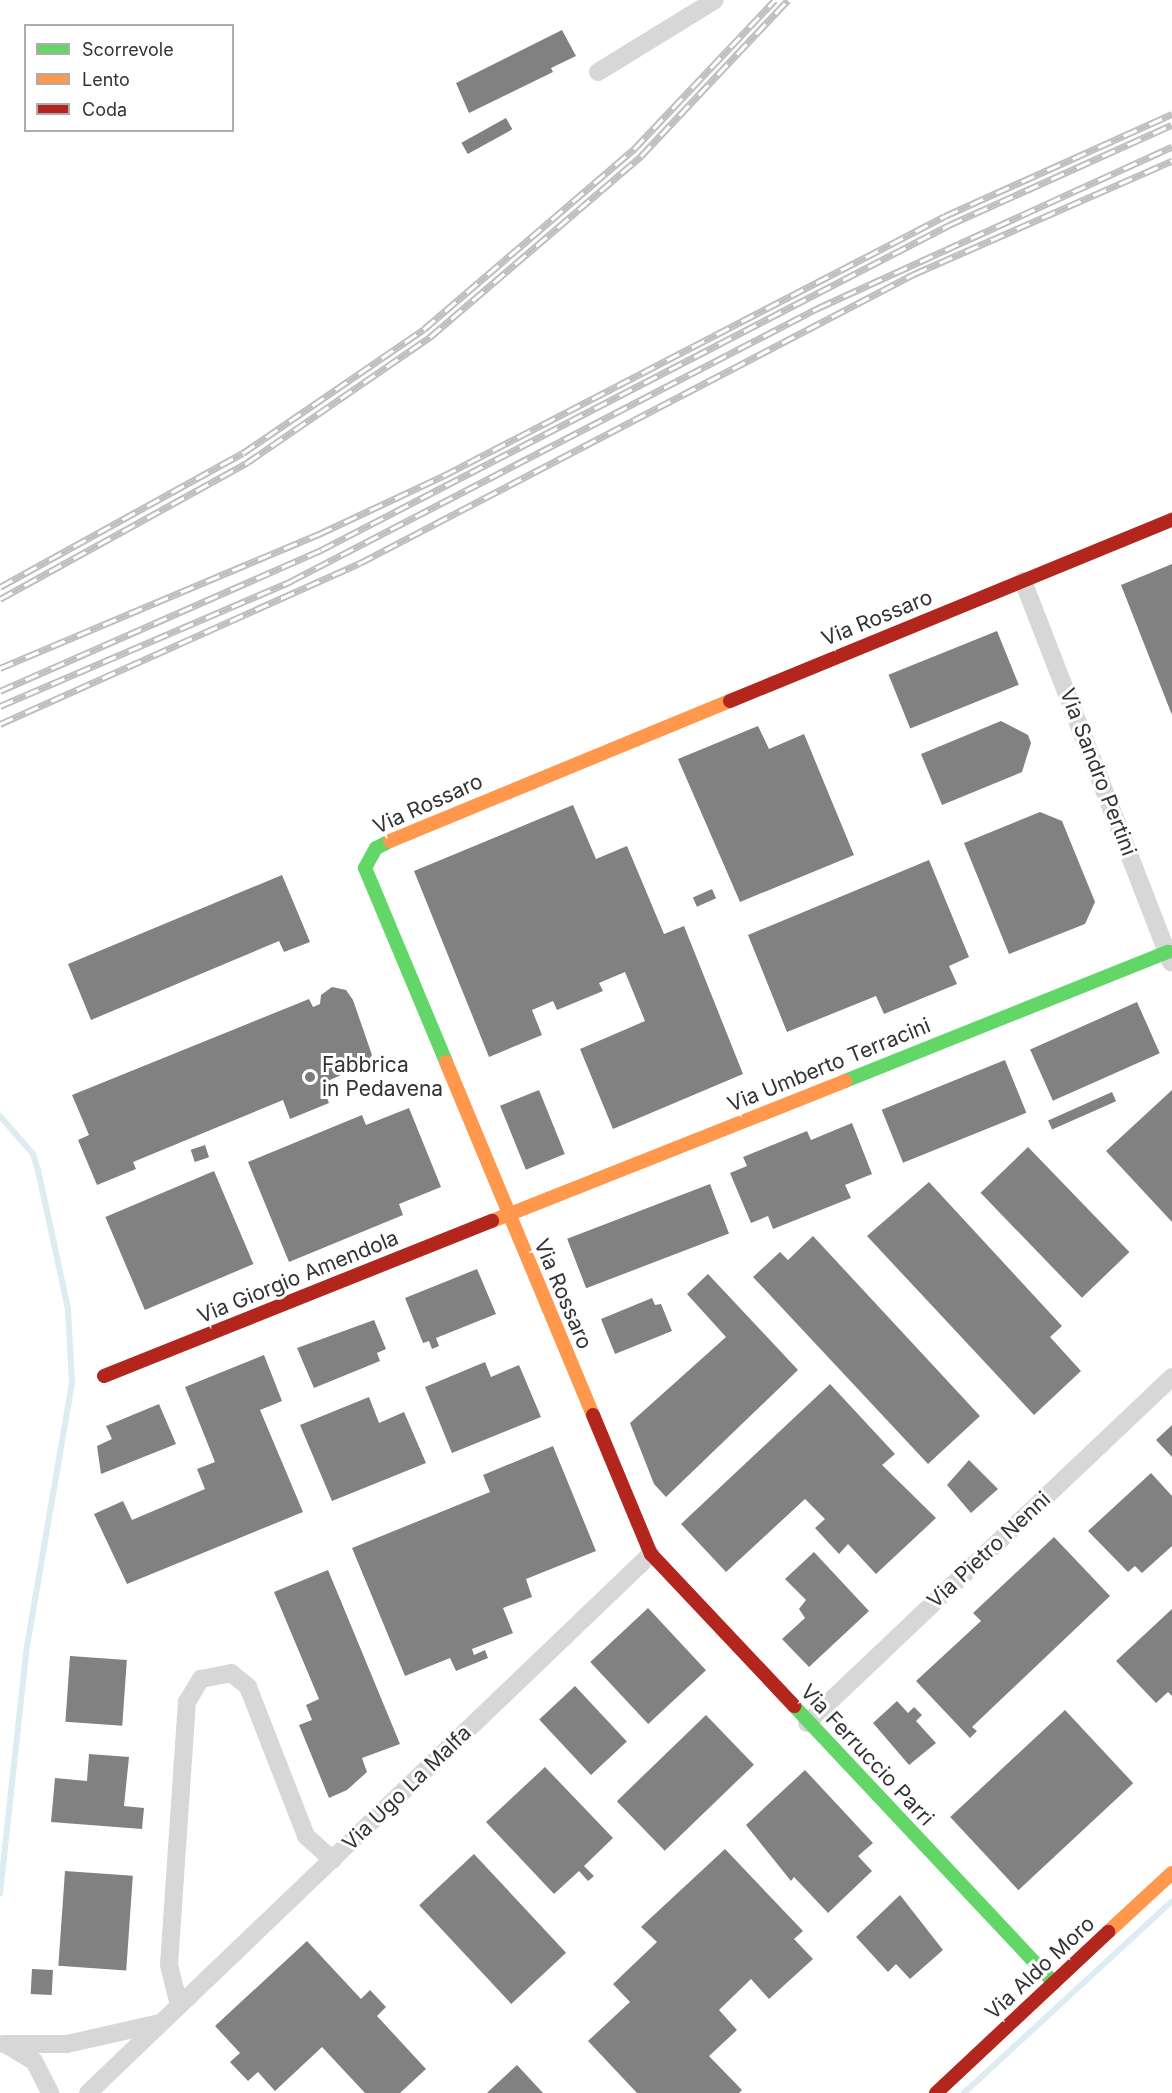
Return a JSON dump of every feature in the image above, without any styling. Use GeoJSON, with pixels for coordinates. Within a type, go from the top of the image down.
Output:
{"type":"FeatureCollection","features":[{"type":"Feature","properties":{"kind":"street"},"geometry":{"type":"LineString","coordinates":[[598,72],[715,0]]}},
{"type":"Feature","properties":{"kind":"street","name":"Via Rossaro"},"geometry":{"type":"LineString","coordinates":[[651,1554],[370,890],[365,868],[372,853],[399,837],[1172,520]]}},
{"type":"Feature","properties":{"kind":"street","name":"Via Sandro Pertini"},"geometry":{"type":"LineString","coordinates":[[1023,581],[1170,958]]}},
{"type":"Feature","properties":{"kind":"street","name":"Via Umberto Terracini"},"geometry":{"type":"LineString","coordinates":[[507,1216],[1170,958]]}},
{"type":"Feature","properties":{"kind":"street","name":"Via Giorgio Amendola"},"geometry":{"type":"LineString","coordinates":[[104,1376],[507,1216]]}},
{"type":"Feature","properties":{"kind":"street","name":"Via Pietro Nenni"},"geometry":{"type":"LineString","coordinates":[[807,1723],[1172,1377]]}},
{"type":"Feature","properties":{"kind":"street","name":"Via Ferruccio Parri"},"geometry":{"type":"LineString","coordinates":[[651,1554],[807,1723],[1054,1983]]}},
{"type":"Feature","properties":{"kind":"street","name":"Via Ugo La Malfa"},"geometry":{"type":"LineString","coordinates":[[88,2093],[651,1554]]}},
{"type":"Feature","properties":{"kind":"street"},"geometry":{"type":"LineString","coordinates":[[179,2005],[170,1953],[187,1702],[201,1679],[231,1673],[248,1687],[306,1836],[333,1860]]}},
{"type":"Feature","properties":{"kind":"street","name":"Via Aldo Moro"},"geometry":{"type":"LineString","coordinates":[[936,2093],[1172,1873]]}},
{"type":"Feature","properties":{"kind":"street"},"geometry":{"type":"LineString","coordinates":[[1,2044],[67,2044],[162,2023]]}},
{"type":"Feature","properties":{"kind":"street"},"geometry":{"type":"LineString","coordinates":[[1,2044],[34,2061],[50,2093]]}},
{"type":"Feature","properties":{"kind":"building"},"geometry":{"type":"Polygon","coordinates":[[[562,30],[576,56],[551,68],[553,72],[469,113],[456,83],[562,30]]]}},
{"type":"Feature","properties":{"kind":"building"},"geometry":{"type":"Polygon","coordinates":[[[506,118],[512,129],[468,154],[461,143],[506,118]]]}},
{"type":"Feature","properties":{"kind":"building"},"geometry":{"type":"Polygon","coordinates":[[[1172,564],[1172,715],[1121,585],[1172,564]]]}},
{"type":"Feature","properties":{"kind":"building"},"geometry":{"type":"Polygon","coordinates":[[[997,631],[1019,685],[910,729],[889,675],[997,631]]]}},
{"type":"Feature","properties":{"kind":"building"},"geometry":{"type":"Polygon","coordinates":[[[1001,721],[1028,735],[1031,743],[1022,772],[942,805],[921,754],[1001,721]]]}},
{"type":"Feature","properties":{"kind":"building"},"geometry":{"type":"Polygon","coordinates":[[[758,726],[769,749],[804,734],[854,855],[740,902],[678,759],[758,726]]]}},
{"type":"Feature","properties":{"kind":"building"},"geometry":{"type":"Polygon","coordinates":[[[573,805],[596,859],[627,846],[664,934],[684,926],[743,1074],[613,1129],[580,1049],[645,1021],[625,972],[599,983],[603,991],[557,1010],[553,1001],[532,1010],[542,1035],[489,1057],[414,871],[573,805]]]}},
{"type":"Feature","properties":{"kind":"building"},"geometry":{"type":"Polygon","coordinates":[[[1040,812],[1062,821],[1095,902],[1085,924],[1009,954],[964,843],[1040,812]]]}},
{"type":"Feature","properties":{"kind":"building"},"geometry":{"type":"Polygon","coordinates":[[[929,860],[969,957],[949,966],[957,984],[884,1014],[876,996],[787,1032],[748,935],[929,860]]]}},
{"type":"Feature","properties":{"kind":"building"},"geometry":{"type":"Polygon","coordinates":[[[282,875],[310,942],[284,952],[279,941],[91,1020],[68,964],[282,875]]]}},
{"type":"Feature","properties":{"kind":"building"},"geometry":{"type":"Polygon","coordinates":[[[712,889],[716,898],[697,907],[693,898],[712,889]]]}},
{"type":"Feature","properties":{"kind":"building"},"geometry":{"type":"Polygon","coordinates":[[[332,987],[346,990],[353,1000],[372,1055],[362,1070],[345,1066],[338,1069],[341,1075],[321,1084],[329,1103],[290,1119],[283,1100],[133,1162],[136,1169],[97,1185],[78,1140],[89,1135],[72,1095],[309,999],[313,1007],[320,1004],[321,995],[332,987]]]}},
{"type":"Feature","properties":{"kind":"building"},"geometry":{"type":"Polygon","coordinates":[[[1137,1002],[1160,1053],[1053,1101],[1030,1050],[1137,1002]]]}},
{"type":"Feature","properties":{"kind":"building"},"geometry":{"type":"Polygon","coordinates":[[[1005,1060],[1026,1113],[903,1163],[882,1110],[1005,1060]]]}},
{"type":"Feature","properties":{"kind":"building"},"geometry":{"type":"Polygon","coordinates":[[[539,1090],[565,1154],[526,1170],[500,1106],[539,1090]]]}},
{"type":"Feature","properties":{"kind":"building"},"geometry":{"type":"Polygon","coordinates":[[[1172,1090],[1172,1222],[1106,1151],[1172,1090]]]}},
{"type":"Feature","properties":{"kind":"building"},"geometry":{"type":"Polygon","coordinates":[[[1112,1092],[1116,1101],[1052,1130],[1048,1120],[1112,1092]]]}},
{"type":"Feature","properties":{"kind":"building"},"geometry":{"type":"Polygon","coordinates":[[[409,1108],[441,1187],[399,1204],[403,1215],[289,1262],[248,1162],[362,1115],[366,1125],[409,1108]]]}},
{"type":"Feature","properties":{"kind":"building"},"geometry":{"type":"Polygon","coordinates":[[[852,1123],[872,1174],[845,1185],[851,1198],[773,1229],[768,1216],[751,1223],[730,1173],[747,1166],[743,1157],[807,1131],[811,1140],[852,1123]]]}},
{"type":"Feature","properties":{"kind":"building"},"geometry":{"type":"Polygon","coordinates":[[[205,1145],[209,1157],[195,1162],[191,1150],[205,1145]]]}},
{"type":"Feature","properties":{"kind":"building"},"geometry":{"type":"Polygon","coordinates":[[[1028,1147],[1129,1252],[1082,1298],[981,1193],[1028,1147]]]}},
{"type":"Feature","properties":{"kind":"building"},"geometry":{"type":"Polygon","coordinates":[[[214,1171],[253,1264],[145,1310],[105,1217],[214,1171]]]}},
{"type":"Feature","properties":{"kind":"building"},"geometry":{"type":"Polygon","coordinates":[[[929,1182],[1062,1326],[1050,1337],[1081,1371],[1034,1415],[867,1236],[929,1182]]]}},
{"type":"Feature","properties":{"kind":"building"},"geometry":{"type":"Polygon","coordinates":[[[710,1184],[729,1233],[586,1288],[567,1239],[710,1184]]]}},
{"type":"Feature","properties":{"kind":"building"},"geometry":{"type":"Polygon","coordinates":[[[813,1236],[980,1416],[928,1464],[753,1277],[780,1252],[788,1260],[813,1236]]]}},
{"type":"Feature","properties":{"kind":"building"},"geometry":{"type":"Polygon","coordinates":[[[477,1269],[496,1314],[436,1338],[439,1346],[432,1349],[429,1341],[423,1343],[405,1298],[477,1269]]]}},
{"type":"Feature","properties":{"kind":"building"},"geometry":{"type":"Polygon","coordinates":[[[708,1274],[798,1370],[666,1497],[654,1484],[630,1423],[726,1337],[687,1294],[708,1274]]]}},
{"type":"Feature","properties":{"kind":"building"},"geometry":{"type":"Polygon","coordinates":[[[652,1298],[655,1305],[661,1304],[672,1331],[615,1354],[601,1319],[652,1298]]]}},
{"type":"Feature","properties":{"kind":"building"},"geometry":{"type":"Polygon","coordinates":[[[374,1320],[386,1349],[377,1353],[380,1361],[314,1388],[297,1348],[374,1320]]]}},
{"type":"Feature","properties":{"kind":"building"},"geometry":{"type":"Polygon","coordinates":[[[264,1355],[282,1401],[260,1410],[303,1512],[127,1584],[94,1514],[123,1501],[132,1520],[205,1489],[197,1469],[215,1462],[185,1387],[264,1355]]]}},
{"type":"Feature","properties":{"kind":"building"},"geometry":{"type":"Polygon","coordinates":[[[485,1362],[491,1377],[519,1365],[541,1417],[452,1453],[425,1387],[485,1362]]]}},
{"type":"Feature","properties":{"kind":"building"},"geometry":{"type":"Polygon","coordinates":[[[830,1384],[895,1454],[882,1465],[936,1518],[876,1574],[848,1544],[839,1554],[815,1528],[825,1519],[805,1499],[726,1572],[681,1524],[830,1384]]]}},
{"type":"Feature","properties":{"kind":"building"},"geometry":{"type":"Polygon","coordinates":[[[369,1397],[379,1423],[404,1412],[426,1463],[332,1501],[300,1425],[369,1397]]]}},
{"type":"Feature","properties":{"kind":"building"},"geometry":{"type":"Polygon","coordinates":[[[159,1404],[176,1444],[101,1474],[97,1446],[112,1439],[106,1426],[159,1404]]]}},
{"type":"Feature","properties":{"kind":"building"},"geometry":{"type":"Polygon","coordinates":[[[1172,1425],[1172,1457],[1156,1440],[1172,1425]]]}},
{"type":"Feature","properties":{"kind":"building"},"geometry":{"type":"Polygon","coordinates":[[[553,1446],[596,1551],[526,1579],[532,1597],[503,1608],[513,1633],[472,1649],[474,1655],[485,1650],[488,1658],[456,1671],[450,1658],[405,1676],[352,1548],[490,1492],[483,1475],[553,1446]]]}},
{"type":"Feature","properties":{"kind":"building"},"geometry":{"type":"Polygon","coordinates":[[[969,1460],[998,1489],[971,1513],[947,1485],[969,1460]]]}},
{"type":"Feature","properties":{"kind":"building"},"geometry":{"type":"Polygon","coordinates":[[[1151,1473],[1172,1496],[1172,1546],[1142,1573],[1135,1566],[1128,1572],[1088,1531],[1151,1473]]]}},
{"type":"Feature","properties":{"kind":"building"},"geometry":{"type":"Polygon","coordinates":[[[1054,1537],[1110,1596],[972,1727],[977,1731],[970,1738],[916,1681],[981,1621],[973,1613],[1054,1537]]]}},
{"type":"Feature","properties":{"kind":"building"},"geometry":{"type":"Polygon","coordinates":[[[814,1552],[869,1611],[809,1667],[782,1639],[805,1618],[799,1609],[806,1600],[785,1579],[814,1552]]]}},
{"type":"Feature","properties":{"kind":"building"},"geometry":{"type":"Polygon","coordinates":[[[328,1570],[400,1744],[362,1758],[367,1772],[347,1790],[329,1798],[299,1725],[312,1720],[306,1705],[319,1699],[274,1592],[328,1570]]]}},
{"type":"Feature","properties":{"kind":"building"},"geometry":{"type":"Polygon","coordinates":[[[648,1608],[706,1670],[648,1724],[590,1662],[648,1608]]]}},
{"type":"Feature","properties":{"kind":"building"},"geometry":{"type":"Polygon","coordinates":[[[1172,1609],[1172,1696],[1168,1692],[1156,1703],[1116,1661],[1172,1609]]]}},
{"type":"Feature","properties":{"kind":"building"},"geometry":{"type":"Polygon","coordinates":[[[70,1656],[127,1660],[122,1726],[65,1722],[70,1656]]]}},
{"type":"Feature","properties":{"kind":"building"},"geometry":{"type":"Polygon","coordinates":[[[575,1686],[627,1742],[591,1775],[539,1719],[575,1686]]]}},
{"type":"Feature","properties":{"kind":"building"},"geometry":{"type":"Polygon","coordinates":[[[897,1701],[908,1713],[914,1707],[922,1715],[916,1721],[936,1743],[909,1765],[873,1723],[897,1701]]]}},
{"type":"Feature","properties":{"kind":"building"},"geometry":{"type":"Polygon","coordinates":[[[1065,1710],[1133,1783],[1018,1890],[950,1817],[1065,1710]]]}},
{"type":"Feature","properties":{"kind":"building"},"geometry":{"type":"Polygon","coordinates":[[[706,1715],[754,1765],[665,1851],[617,1801],[706,1715]]]}},
{"type":"Feature","properties":{"kind":"building"},"geometry":{"type":"Polygon","coordinates":[[[89,1754],[129,1757],[124,1806],[144,1808],[142,1829],[51,1822],[55,1778],[87,1781],[89,1754]]]}},
{"type":"Feature","properties":{"kind":"building"},"geometry":{"type":"Polygon","coordinates":[[[545,1767],[613,1838],[584,1866],[594,1876],[588,1881],[579,1871],[554,1894],[486,1822],[545,1767]]]}},
{"type":"Feature","properties":{"kind":"building"},"geometry":{"type":"Polygon","coordinates":[[[805,1770],[873,1843],[858,1856],[872,1871],[828,1913],[794,1877],[791,1881],[746,1825],[805,1770]]]}},
{"type":"Feature","properties":{"kind":"building"},"geometry":{"type":"Polygon","coordinates":[[[725,1849],[803,1931],[794,1939],[813,1959],[769,1999],[751,1979],[719,2010],[737,2030],[709,2056],[742,2090],[739,2093],[637,2093],[588,2041],[630,2002],[613,1984],[657,1942],[641,1927],[725,1849]]]}},
{"type":"Feature","properties":{"kind":"building"},"geometry":{"type":"Polygon","coordinates":[[[474,1854],[566,1953],[511,2004],[419,1905],[474,1854]]]}},
{"type":"Feature","properties":{"kind":"building"},"geometry":{"type":"Polygon","coordinates":[[[65,1871],[133,1876],[126,1971],[58,1966],[65,1871]]]}},
{"type":"Feature","properties":{"kind":"building"},"geometry":{"type":"Polygon","coordinates":[[[900,1895],[943,1950],[910,1979],[896,1964],[888,1972],[856,1937],[900,1895]]]}},
{"type":"Feature","properties":{"kind":"building"},"geometry":{"type":"Polygon","coordinates":[[[307,1941],[361,1999],[370,1990],[386,2007],[377,2016],[426,2069],[400,2093],[365,2093],[322,2047],[275,2091],[258,2072],[248,2081],[230,2062],[240,2053],[215,2026],[307,1941]]]}},
{"type":"Feature","properties":{"kind":"building"},"geometry":{"type":"Polygon","coordinates":[[[32,1969],[53,1970],[52,1995],[31,1994],[32,1969]]]}},
{"type":"Feature","properties":{"kind":"building"},"geometry":{"type":"Polygon","coordinates":[[[517,2065],[543,2093],[487,2093],[490,2090],[517,2065]]]}},
{"type":"Feature","properties":{"kind":"waterway"},"geometry":{"type":"LineString","coordinates":[[0,1116],[33,1154],[38,1170],[68,1309],[72,1383],[27,1645],[0,1894]]}},
{"type":"Feature","properties":{"kind":"waterway"},"geometry":{"type":"LineString","coordinates":[[964,2093],[1172,1901]]}},
{"type":"Feature","properties":{"kind":"railway"},"geometry":{"type":"LineString","coordinates":[[0,587],[243,453],[424,329],[634,149],[775,0]]}},
{"type":"Feature","properties":{"kind":"railway"},"geometry":{"type":"LineString","coordinates":[[0,599],[248,462],[430,337],[641,156],[788,0]]}},
{"type":"Feature","properties":{"kind":"railway"},"geometry":{"type":"LineString","coordinates":[[0,668],[319,534],[443,476],[945,216],[1172,114]]}},
{"type":"Feature","properties":{"kind":"railway"},"geometry":{"type":"LineString","coordinates":[[0,691],[321,550],[949,225],[1172,125]]}},
{"type":"Feature","properties":{"kind":"railway"},"geometry":{"type":"LineString","coordinates":[[0,706],[291,581],[818,308],[1172,147]]}},
{"type":"Feature","properties":{"kind":"railway"},"geometry":{"type":"LineString","coordinates":[[0,724],[360,563],[914,274],[1172,161]]}},
{"type":"Feature","properties":{"kind":"traffic: fast"},"geometry":{"type":"LineString","coordinates":[[390,841],[376,848],[365,868],[446,1062]]}},
{"type":"Feature","properties":{"kind":"traffic: fast"},"geometry":{"type":"LineString","coordinates":[[845,1081],[1168,952]]}},
{"type":"Feature","properties":{"kind":"traffic: fast"},"geometry":{"type":"LineString","coordinates":[[794,1706],[1054,1983]]}},
{"type":"Feature","properties":{"kind":"traffic: slow"},"geometry":{"type":"LineString","coordinates":[[390,841],[730,701]]}},
{"type":"Feature","properties":{"kind":"traffic: slow"},"geometry":{"type":"LineString","coordinates":[[446,1062],[593,1415]]}},
{"type":"Feature","properties":{"kind":"traffic: slow"},"geometry":{"type":"LineString","coordinates":[[492,1221],[845,1081]]}},
{"type":"Feature","properties":{"kind":"traffic: slow"},"geometry":{"type":"LineString","coordinates":[[1108,1932],[1172,1873]]}},
{"type":"Feature","properties":{"kind":"traffic: jam"},"geometry":{"type":"LineString","coordinates":[[730,701],[1172,520]]}},
{"type":"Feature","properties":{"kind":"traffic: jam"},"geometry":{"type":"LineString","coordinates":[[104,1376],[492,1221]]}},
{"type":"Feature","properties":{"kind":"traffic: jam"},"geometry":{"type":"LineString","coordinates":[[593,1415],[651,1554],[794,1706]]}},
{"type":"Feature","properties":{"kind":"traffic: jam"},"geometry":{"type":"LineString","coordinates":[[936,2093],[1108,1932]]}},
{"type":"Feature","properties":{"kind":"place","name":"Fabbrica in Pedavena"},"geometry":{"type":"Point","coordinates":[310,1077]}}]}
